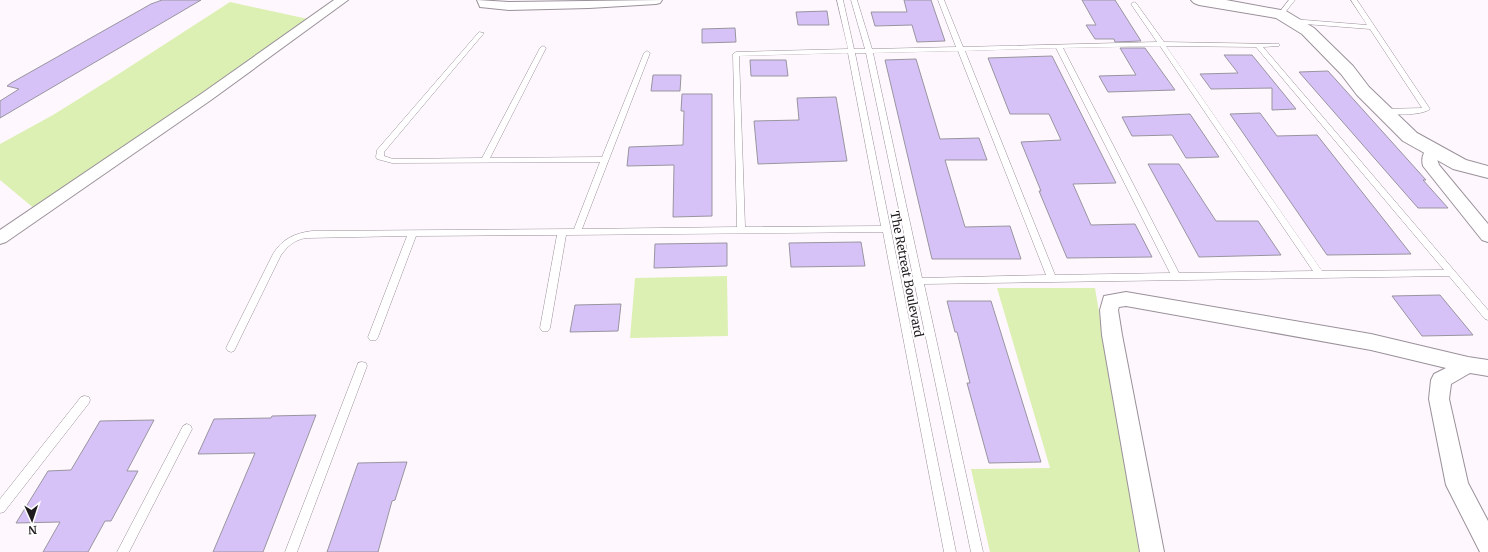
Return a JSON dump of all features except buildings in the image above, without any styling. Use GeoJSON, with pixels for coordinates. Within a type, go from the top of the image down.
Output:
{"type":"FeatureCollection","features":[{"type":"Feature","properties":{"kind":"street"},"geometry":{"type":"LineString","coordinates":[[0,238],[206,97],[342,0]]}},
{"type":"Feature","properties":{"kind":"street"},"geometry":{"type":"LineString","coordinates":[[483,0],[484,4],[488,5],[656,0]]}},
{"type":"Feature","properties":{"kind":"street"},"geometry":{"type":"LineString","coordinates":[[1199,0],[1236,3],[1286,18],[1308,31],[1347,70],[1363,91],[1382,111],[1410,137],[1460,165],[1488,172]]}},
{"type":"Feature","properties":{"kind":"street"},"geometry":{"type":"LineString","coordinates":[[1433,150],[1429,159],[1432,166],[1488,236]]}},
{"type":"Feature","properties":{"kind":"street"},"geometry":{"type":"LineString","coordinates":[[1152,552],[1112,335],[1109,310],[1112,301],[1126,299],[1341,337],[1478,367]]}},
{"type":"Feature","properties":{"kind":"street"},"geometry":{"type":"LineString","coordinates":[[1478,367],[1441,380],[1439,399],[1457,485],[1488,544]]}},
{"type":"Feature","properties":{"kind":"lane","name":"The Retreat Boulevard"},"geometry":{"type":"LineString","coordinates":[[840,0],[950,552]]}},
{"type":"Feature","properties":{"kind":"lane"},"geometry":{"type":"LineString","coordinates":[[854,0],[869,50],[978,552]]}},
{"type":"Feature","properties":{"kind":"lane"},"geometry":{"type":"LineString","coordinates":[[941,0],[1052,278]]}},
{"type":"Feature","properties":{"kind":"lane"},"geometry":{"type":"LineString","coordinates":[[1292,0],[1286,18],[1372,27]]}},
{"type":"Feature","properties":{"kind":"lane"},"geometry":{"type":"LineString","coordinates":[[1354,0],[1426,109],[1420,111],[1382,111]]}},
{"type":"Feature","properties":{"kind":"lane"},"geometry":{"type":"LineString","coordinates":[[1134,4],[1160,44],[1320,274]]}},
{"type":"Feature","properties":{"kind":"lane"},"geometry":{"type":"LineString","coordinates":[[480,33],[380,152],[380,157],[392,161],[606,159]]}},
{"type":"Feature","properties":{"kind":"lane"},"geometry":{"type":"LineString","coordinates":[[741,230],[736,54],[851,50],[1160,44],[1277,45]]}},
{"type":"Feature","properties":{"kind":"lane"},"geometry":{"type":"LineString","coordinates":[[1258,45],[1488,316]]}},
{"type":"Feature","properties":{"kind":"lane"},"geometry":{"type":"LineString","coordinates":[[1058,46],[1176,276]]}},
{"type":"Feature","properties":{"kind":"lane"},"geometry":{"type":"LineString","coordinates":[[484,160],[543,48]]}},
{"type":"Feature","properties":{"kind":"lane"},"geometry":{"type":"LineString","coordinates":[[577,231],[647,53]]}},
{"type":"Feature","properties":{"kind":"lane"},"geometry":{"type":"LineString","coordinates":[[231,348],[277,254],[285,242],[298,236],[312,234],[413,232],[886,229]]}},
{"type":"Feature","properties":{"kind":"lane"},"geometry":{"type":"LineString","coordinates":[[545,328],[562,231]]}},
{"type":"Feature","properties":{"kind":"lane"},"geometry":{"type":"LineString","coordinates":[[373,337],[413,232]]}},
{"type":"Feature","properties":{"kind":"lane"},"geometry":{"type":"LineString","coordinates":[[919,281],[1452,273]]}},
{"type":"Feature","properties":{"kind":"lane"},"geometry":{"type":"LineString","coordinates":[[291,552],[362,366]]}},
{"type":"Feature","properties":{"kind":"lane"},"geometry":{"type":"LineString","coordinates":[[0,508],[85,400]]}},
{"type":"Feature","properties":{"kind":"lane"},"geometry":{"type":"LineString","coordinates":[[123,552],[186,429]]}},
{"type":"Feature","properties":{"kind":"green space"},"geometry":{"type":"Polygon","coordinates":[[[230,2],[308,19],[36,210],[0,180],[0,144],[53,115],[230,2]]]}},
{"type":"Feature","properties":{"kind":"green space"},"geometry":{"type":"Polygon","coordinates":[[[727,276],[728,336],[630,338],[635,278],[727,276]]]}},
{"type":"Feature","properties":{"kind":"green space"},"geometry":{"type":"Polygon","coordinates":[[[997,288],[1095,288],[1139,552],[990,552],[971,469],[1050,468],[997,288]]]}}]}
